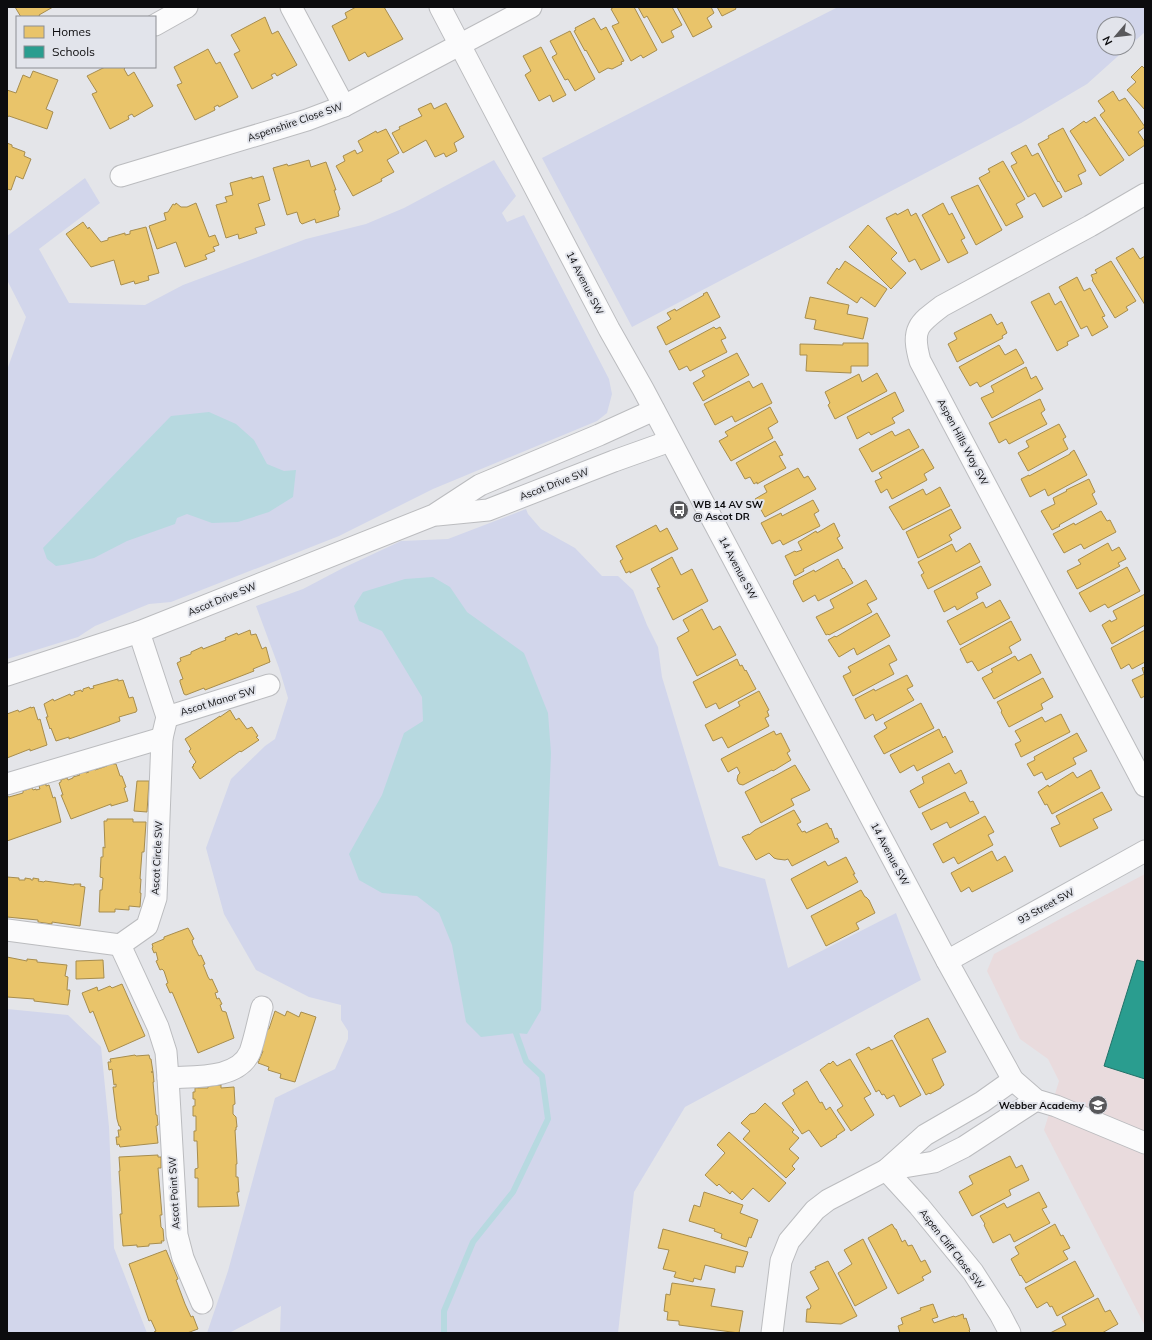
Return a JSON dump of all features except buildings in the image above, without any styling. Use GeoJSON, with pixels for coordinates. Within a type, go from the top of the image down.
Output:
{"type":"FeatureCollection","features":[{"type":"Feature","properties":{"kind":"street"},"geometry":{"type":"LineString","coordinates":[[156,24],[188,7]]}},
{"type":"Feature","properties":{"kind":"street"},"geometry":{"type":"LineString","coordinates":[[291,7],[344,106]]}},
{"type":"Feature","properties":{"kind":"street","name":"14 Avenue SW"},"geometry":{"type":"LineString","coordinates":[[440,7],[609,329],[654,410],[947,961],[1013,1080],[1036,1100]]}},
{"type":"Feature","properties":{"kind":"street","name":"Aspenshire Close SW"},"geometry":{"type":"LineString","coordinates":[[121,176],[307,120],[344,106],[531,7]]}},
{"type":"Feature","properties":{"kind":"street","name":"Aspen Hills Way SW"},"geometry":{"type":"LineString","coordinates":[[1145,194],[1063,242],[942,306],[925,318],[920,325],[916,336],[917,351],[923,367],[1145,786]]}},
{"type":"Feature","properties":{"kind":"street","name":"Ascot Drive SW"},"geometry":{"type":"LineString","coordinates":[[7,675],[138,632],[434,515],[480,484],[599,435],[654,410]]}},
{"type":"Feature","properties":{"kind":"street","name":"Ascot Drive SW"},"geometry":{"type":"LineString","coordinates":[[434,515],[488,510],[670,441]]}},
{"type":"Feature","properties":{"kind":"street"},"geometry":{"type":"LineString","coordinates":[[138,632],[167,717]]}},
{"type":"Feature","properties":{"kind":"street","name":"Ascot Manor SW"},"geometry":{"type":"LineString","coordinates":[[167,717],[269,686]]}},
{"type":"Feature","properties":{"kind":"street","name":"Ascot Circle SW"},"geometry":{"type":"LineString","coordinates":[[120,944],[147,926],[156,898],[162,738],[167,717]]}},
{"type":"Feature","properties":{"kind":"street"},"geometry":{"type":"LineString","coordinates":[[7,784],[162,738]]}},
{"type":"Feature","properties":{"kind":"street","name":"93 Street SW"},"geometry":{"type":"LineString","coordinates":[[947,961],[1145,851]]}},
{"type":"Feature","properties":{"kind":"street"},"geometry":{"type":"LineString","coordinates":[[7,930],[120,944]]}},
{"type":"Feature","properties":{"kind":"street","name":"Ascot Point SW"},"geometry":{"type":"LineString","coordinates":[[120,944],[158,1027],[166,1052],[177,1235],[183,1258],[202,1303]]}},
{"type":"Feature","properties":{"kind":"street"},"geometry":{"type":"LineString","coordinates":[[168,1078],[222,1074],[238,1067],[249,1053],[262,1007]]}},
{"type":"Feature","properties":{"kind":"street"},"geometry":{"type":"LineString","coordinates":[[772,1333],[782,1260],[789,1241],[815,1210],[828,1200],[886,1170],[925,1135],[982,1102],[1013,1080]]}},
{"type":"Feature","properties":{"kind":"street"},"geometry":{"type":"LineString","coordinates":[[886,1170],[934,1162],[964,1147],[1036,1100],[1056,1106],[1145,1143]]}},
{"type":"Feature","properties":{"kind":"street","name":"Aspen Cliff Close SW"},"geometry":{"type":"LineString","coordinates":[[886,1170],[919,1206],[973,1272],[1000,1314],[1010,1333]]}},
{"type":"Feature","properties":{"kind":"shaded area"},"geometry":{"type":"Polygon","coordinates":[[[838,7],[1145,7],[1145,32],[1136,40],[1136,16],[1096,16],[1096,56],[1118,56],[1087,84],[1021,123],[632,327],[542,158],[838,7]]]}},
{"type":"Feature","properties":{"kind":"shaded area"},"geometry":{"type":"Polygon","coordinates":[[[494,160],[516,196],[502,213],[507,222],[524,215],[609,379],[612,394],[607,413],[597,421],[433,489],[339,536],[171,602],[149,604],[95,626],[78,637],[7,659],[7,370],[26,317],[7,280],[7,236],[85,178],[100,203],[39,249],[69,303],[145,305],[183,285],[306,239],[366,224],[404,208],[494,160]]]}},
{"type":"Feature","properties":{"kind":"shaded area"},"geometry":{"type":"Polygon","coordinates":[[[209,412],[236,424],[254,440],[267,464],[284,471],[296,470],[293,497],[269,512],[238,522],[212,523],[187,514],[177,518],[175,524],[127,541],[94,558],[56,566],[47,559],[43,548],[171,416],[209,412]]]}},
{"type":"Feature","properties":{"kind":"shaded area"},"geometry":{"type":"Polygon","coordinates":[[[526,509],[528,514],[541,529],[575,548],[602,576],[618,576],[633,590],[647,625],[658,647],[662,677],[719,866],[765,879],[788,968],[896,913],[921,980],[685,1107],[634,1192],[618,1333],[280,1333],[281,1306],[229,1333],[207,1333],[228,1271],[275,1098],[335,1069],[348,1039],[348,1031],[341,1020],[341,1005],[309,997],[256,970],[224,914],[206,848],[231,779],[265,746],[275,739],[288,698],[279,668],[256,606],[303,589],[343,568],[401,541],[448,539],[526,509]]]}},
{"type":"Feature","properties":{"kind":"shaded area"},"geometry":{"type":"Polygon","coordinates":[[[433,577],[450,587],[467,612],[524,653],[548,713],[551,753],[541,1010],[527,1034],[516,1033],[481,1037],[466,1022],[452,945],[439,913],[417,896],[382,893],[359,880],[349,854],[382,795],[404,733],[423,721],[422,697],[382,631],[359,621],[354,606],[363,592],[405,579],[433,577]]]}},
{"type":"Feature","properties":{"kind":"shaded area","name":"Webber Academy"},"geometry":{"type":"Polygon","coordinates":[[[1145,874],[1145,1326],[1044,1130],[1059,1081],[1048,1059],[1020,1039],[987,971],[994,954],[1145,874]]]}},
{"type":"Feature","properties":{"kind":"shaded area"},"geometry":{"type":"Polygon","coordinates":[[[7,1009],[68,1015],[101,1047],[109,1127],[114,1248],[147,1333],[7,1333],[7,1009]]]}},
{"type":"Feature","properties":{"kind":"waterway"},"geometry":{"type":"LineString","coordinates":[[444,1333],[444,1311],[473,1242],[513,1192],[548,1119],[542,1076],[526,1061],[516,1033]]}},
{"type":"Feature","properties":{"kind":"place","name":"WB 14 AV SW @ Ascot DR"},"geometry":{"type":"Point","coordinates":[679,510]}},
{"type":"Feature","properties":{"kind":"place","name":"Webber Academy"},"geometry":{"type":"Point","coordinates":[1098,1105]}}]}
